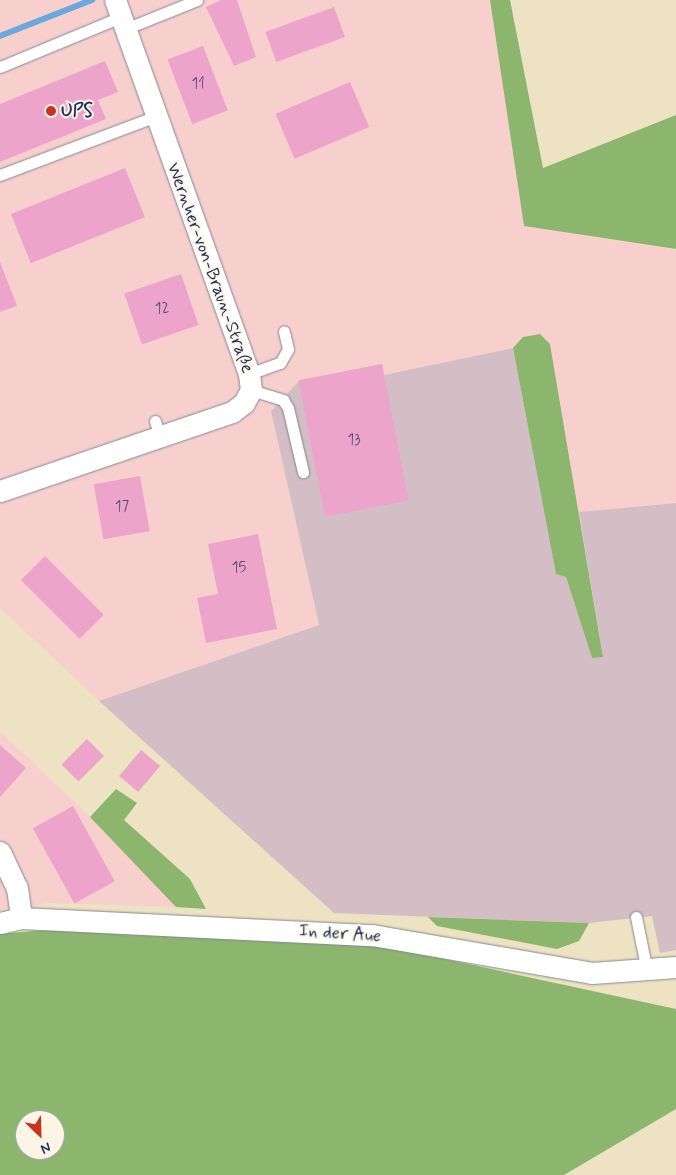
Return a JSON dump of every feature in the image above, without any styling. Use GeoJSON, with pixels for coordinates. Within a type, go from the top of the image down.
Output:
{"type":"FeatureCollection","features":[{"type":"Feature","properties":{"kind":"street","name":"Wernher-von-Braun-Straße"},"geometry":{"type":"LineString","coordinates":[[0,491],[157,429],[235,417],[244,404],[250,382],[119,13]]}},
{"type":"Feature","properties":{"kind":"street"},"geometry":{"type":"LineString","coordinates":[[0,852],[16,888],[21,918]]}},
{"type":"Feature","properties":{"kind":"street","name":"In der Aue"},"geometry":{"type":"LineString","coordinates":[[0,923],[21,918],[372,934],[592,973],[647,971],[676,967]]}},
{"type":"Feature","properties":{"kind":"lane"},"geometry":{"type":"LineString","coordinates":[[0,67],[119,13],[197,0]]}},
{"type":"Feature","properties":{"kind":"lane"},"geometry":{"type":"LineString","coordinates":[[0,175],[156,116]]}},
{"type":"Feature","properties":{"kind":"lane"},"geometry":{"type":"LineString","coordinates":[[284,331],[288,349],[280,363],[250,382],[283,400],[288,408],[303,472]]}},
{"type":"Feature","properties":{"kind":"lane"},"geometry":{"type":"LineString","coordinates":[[636,918],[647,971]]}},
{"type":"Feature","properties":{"kind":"shaded area"},"geometry":{"type":"Polygon","coordinates":[[[0,0],[490,0],[524,226],[676,250],[676,503],[579,512],[550,344],[540,334],[523,337],[513,348],[283,400],[271,411],[319,625],[99,701],[0,608],[0,0]]]}},
{"type":"Feature","properties":{"kind":"shaded area"},"geometry":{"type":"Polygon","coordinates":[[[513,348],[556,573],[566,577],[592,658],[603,656],[579,512],[676,503],[676,950],[660,953],[652,916],[589,923],[334,913],[99,701],[319,625],[271,411],[299,381],[382,364],[384,375],[513,348]]]}},
{"type":"Feature","properties":{"kind":"shaded area"},"geometry":{"type":"Polygon","coordinates":[[[0,731],[111,837],[176,907],[50,903],[0,910],[0,731]]]}},
{"type":"Feature","properties":{"kind":"green space"},"geometry":{"type":"Polygon","coordinates":[[[490,0],[510,0],[543,168],[676,115],[676,249],[524,226],[490,0]]]}},
{"type":"Feature","properties":{"kind":"green space"},"geometry":{"type":"Polygon","coordinates":[[[540,334],[550,344],[603,657],[592,658],[566,577],[556,574],[513,348],[523,337],[540,334]]]}},
{"type":"Feature","properties":{"kind":"green space"},"geometry":{"type":"Polygon","coordinates":[[[116,789],[137,803],[124,820],[190,879],[206,909],[176,907],[90,817],[116,789]]]}},
{"type":"Feature","properties":{"kind":"green space"},"geometry":{"type":"Polygon","coordinates":[[[428,917],[589,923],[579,941],[557,949],[437,926],[428,917]]]}},
{"type":"Feature","properties":{"kind":"green space"},"geometry":{"type":"Polygon","coordinates":[[[45,930],[371,943],[676,1009],[676,1109],[564,1175],[0,1175],[0,934],[45,930]]]}},
{"type":"Feature","properties":{"kind":"building"},"geometry":{"type":"Polygon","coordinates":[[[221,0],[237,0],[256,57],[234,66],[206,7],[221,0]]]}},
{"type":"Feature","properties":{"kind":"building"},"geometry":{"type":"Polygon","coordinates":[[[334,7],[345,37],[276,62],[265,32],[334,7]]]}},
{"type":"Feature","properties":{"kind":"building"},"geometry":{"type":"Polygon","coordinates":[[[203,46],[228,110],[192,124],[168,60],[203,46]]]}},
{"type":"Feature","properties":{"kind":"building","name":"UPS"},"geometry":{"type":"Polygon","coordinates":[[[105,61],[118,92],[98,100],[106,119],[0,162],[0,104],[105,61]]]}},
{"type":"Feature","properties":{"kind":"building"},"geometry":{"type":"Polygon","coordinates":[[[350,82],[369,127],[295,159],[275,114],[350,82]]]}},
{"type":"Feature","properties":{"kind":"building"},"geometry":{"type":"Polygon","coordinates":[[[125,168],[145,217],[31,263],[11,214],[125,168]]]}},
{"type":"Feature","properties":{"kind":"building"},"geometry":{"type":"Polygon","coordinates":[[[0,262],[17,306],[0,312],[0,262]]]}},
{"type":"Feature","properties":{"kind":"building"},"geometry":{"type":"Polygon","coordinates":[[[181,274],[199,325],[142,345],[124,294],[181,274]]]}},
{"type":"Feature","properties":{"kind":"building"},"geometry":{"type":"Polygon","coordinates":[[[382,364],[409,500],[325,517],[299,380],[382,364]]]}},
{"type":"Feature","properties":{"kind":"building"},"geometry":{"type":"Polygon","coordinates":[[[140,476],[150,531],[103,539],[94,484],[140,476]]]}},
{"type":"Feature","properties":{"kind":"building"},"geometry":{"type":"Polygon","coordinates":[[[258,534],[277,629],[206,643],[197,598],[218,594],[208,544],[258,534]]]}},
{"type":"Feature","properties":{"kind":"building"},"geometry":{"type":"Polygon","coordinates":[[[45,556],[104,615],[80,639],[21,580],[45,556]]]}},
{"type":"Feature","properties":{"kind":"building"},"geometry":{"type":"Polygon","coordinates":[[[87,739],[104,756],[79,781],[62,764],[87,739]]]}},
{"type":"Feature","properties":{"kind":"building"},"geometry":{"type":"Polygon","coordinates":[[[0,745],[26,768],[0,797],[0,745]]]}},
{"type":"Feature","properties":{"kind":"building"},"geometry":{"type":"Polygon","coordinates":[[[141,750],[160,766],[138,792],[119,776],[141,750]]]}},
{"type":"Feature","properties":{"kind":"building"},"geometry":{"type":"Polygon","coordinates":[[[73,806],[115,881],[74,904],[33,828],[73,806]]]}},
{"type":"Feature","properties":{"kind":"waterway"},"geometry":{"type":"LineString","coordinates":[[0,36],[92,0]]}},
{"type":"Feature","properties":{"kind":"place","name":"UPS"},"geometry":{"type":"Point","coordinates":[51,111]}}]}
